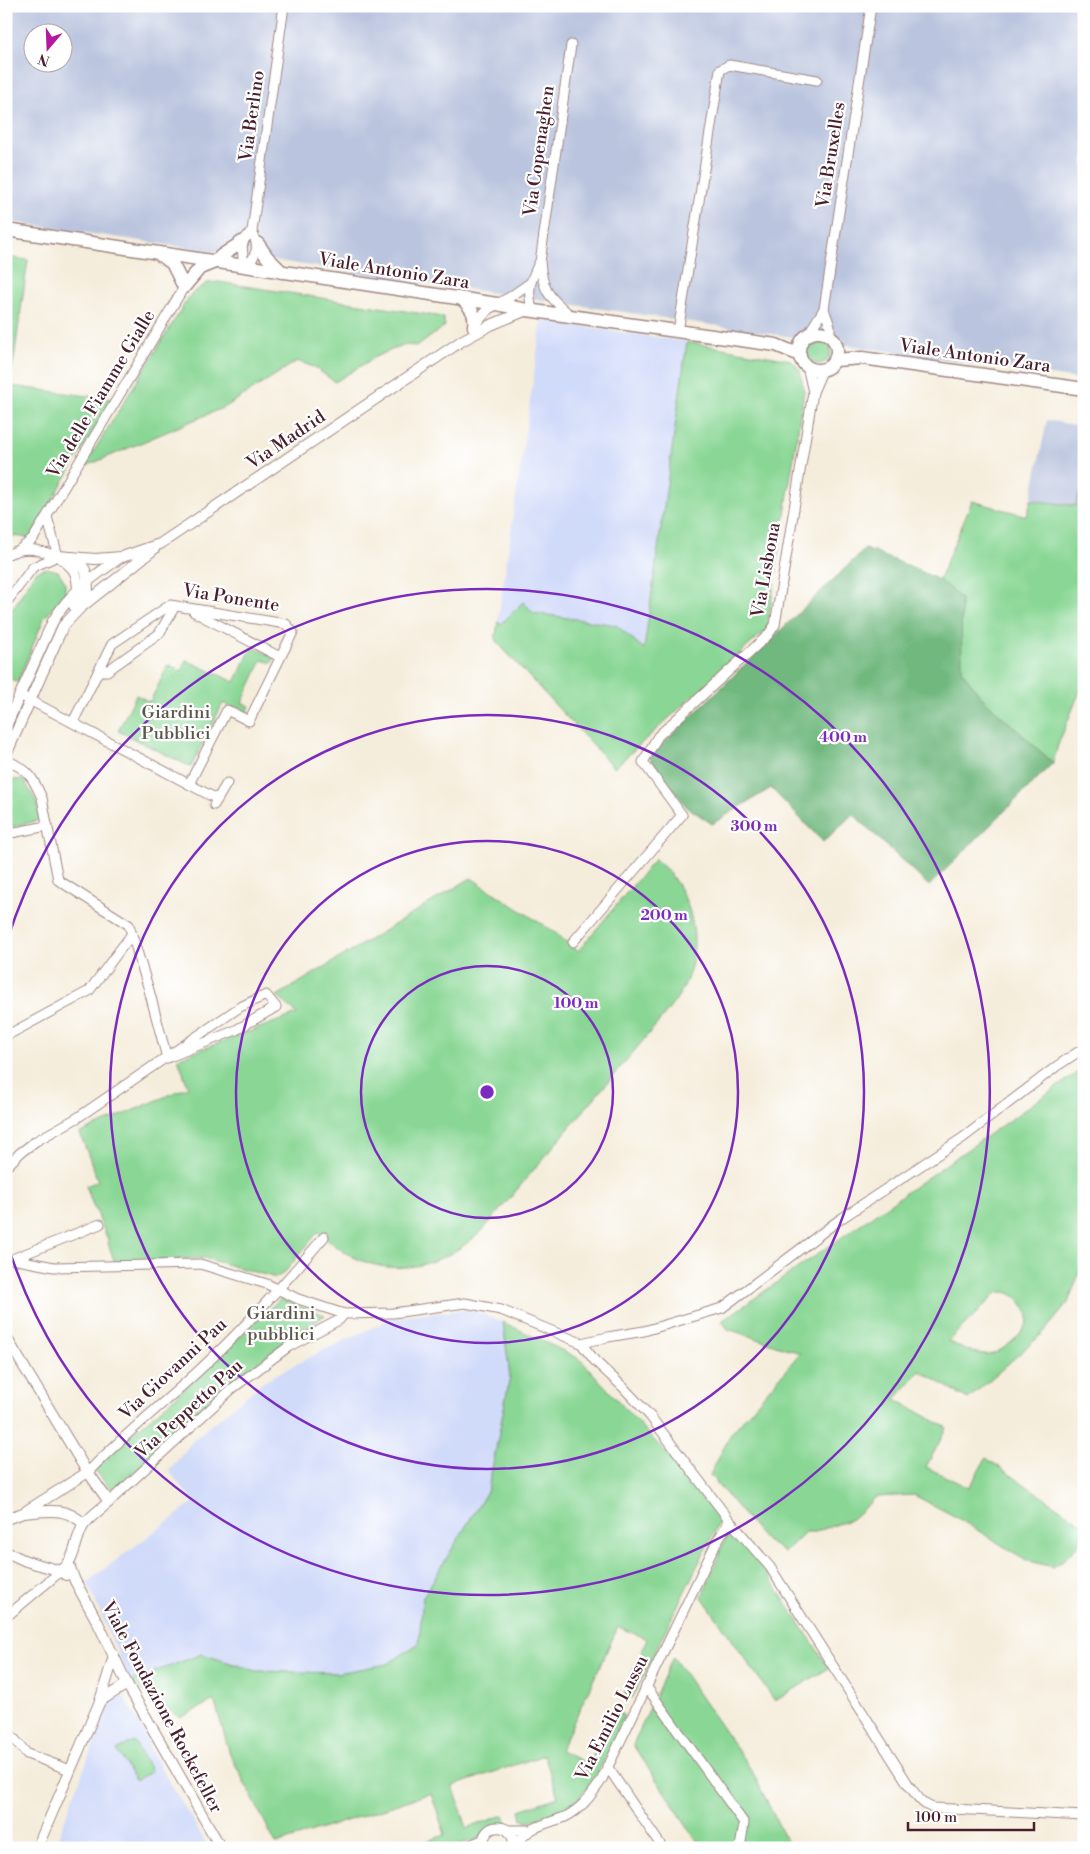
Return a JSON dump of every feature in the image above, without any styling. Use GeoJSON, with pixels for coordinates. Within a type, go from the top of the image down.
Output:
{"type":"FeatureCollection","features":[{"type":"Feature","properties":{"kind":"main road","name":"Viale Antonio Zara"},"geometry":{"type":"LineString","coordinates":[[6,230],[529,310],[776,345],[800,355]]}},
{"type":"Feature","properties":{"kind":"main road"},"geometry":{"type":"LineString","coordinates":[[159,254],[172,263],[184,288],[200,268],[216,262],[221,256],[242,242]]}},
{"type":"Feature","properties":{"kind":"main road"},"geometry":{"type":"LineString","coordinates":[[258,244],[267,257],[282,272]]}},
{"type":"Feature","properties":{"kind":"main road"},"geometry":{"type":"LineString","coordinates":[[463,300],[474,313],[474,326]]}},
{"type":"Feature","properties":{"kind":"main road"},"geometry":{"type":"LineString","coordinates":[[819,332],[834,342],[835,360],[823,369],[812,369],[807,366],[800,355],[804,339],[819,332]]}},
{"type":"Feature","properties":{"kind":"main road","name":"Viale Antonio Zara"},"geometry":{"type":"LineString","coordinates":[[776,345],[804,339]]}},
{"type":"Feature","properties":{"kind":"main road","name":"Viale Antonio Zara"},"geometry":{"type":"LineString","coordinates":[[834,342],[862,358]]}},
{"type":"Feature","properties":{"kind":"main road","name":"Viale Antonio Zara"},"geometry":{"type":"LineString","coordinates":[[835,360],[862,358],[1084,389]]}},
{"type":"Feature","properties":{"kind":"street","name":"Via Berlino"},"geometry":{"type":"LineString","coordinates":[[252,231],[284,6]]}},
{"type":"Feature","properties":{"kind":"street","name":"Via Bruxelles"},"geometry":{"type":"LineString","coordinates":[[804,339],[824,309],[871,6]]}},
{"type":"Feature","properties":{"kind":"street","name":"Via Copenaghen"},"geometry":{"type":"LineString","coordinates":[[571,45],[540,262],[543,284],[548,294],[571,316]]}},
{"type":"Feature","properties":{"kind":"street"},"geometry":{"type":"LineString","coordinates":[[678,332],[720,70],[729,65],[817,80]]}},
{"type":"Feature","properties":{"kind":"street"},"geometry":{"type":"LineString","coordinates":[[252,231],[258,244],[254,257],[247,266],[243,258],[242,242],[252,231]]}},
{"type":"Feature","properties":{"kind":"street","name":"Via Copenaghen"},"geometry":{"type":"LineString","coordinates":[[529,310],[528,295],[530,283],[540,262]]}},
{"type":"Feature","properties":{"kind":"street","name":"Via Copenaghen"},"geometry":{"type":"LineString","coordinates":[[497,304],[530,283]]}},
{"type":"Feature","properties":{"kind":"street","name":"Via delle Fiamme Gialle"},"geometry":{"type":"LineString","coordinates":[[20,549],[33,539],[184,288]]}},
{"type":"Feature","properties":{"kind":"street","name":"Via Madrid"},"geometry":{"type":"LineString","coordinates":[[463,340],[488,309],[497,304]]}},
{"type":"Feature","properties":{"kind":"street","name":"Via Bruxelles"},"geometry":{"type":"LineString","coordinates":[[824,309],[834,342]]}},
{"type":"Feature","properties":{"kind":"street","name":"Via Madrid"},"geometry":{"type":"LineString","coordinates":[[122,557],[160,544],[463,340],[491,325],[529,310]]}},
{"type":"Feature","properties":{"kind":"street","name":"Via Lisbona"},"geometry":{"type":"LineString","coordinates":[[807,366],[813,392]]}},
{"type":"Feature","properties":{"kind":"street","name":"Via Lisbona"},"geometry":{"type":"LineString","coordinates":[[573,942],[682,815],[643,762],[658,736],[768,635],[775,625],[813,392],[823,369]]}},
{"type":"Feature","properties":{"kind":"street"},"geometry":{"type":"LineString","coordinates":[[47,516],[58,556],[73,568],[77,576],[78,589]]}},
{"type":"Feature","properties":{"kind":"street"},"geometry":{"type":"LineString","coordinates":[[63,626],[80,608],[160,544]]}},
{"type":"Feature","properties":{"kind":"street"},"geometry":{"type":"LineString","coordinates":[[6,555],[20,549],[33,550],[76,561],[85,568],[88,582],[88,590],[69,612],[6,756]]}},
{"type":"Feature","properties":{"kind":"street"},"geometry":{"type":"LineString","coordinates":[[6,603],[33,567],[58,556],[95,559],[122,557]]}},
{"type":"Feature","properties":{"kind":"street"},"geometry":{"type":"LineString","coordinates":[[6,726],[53,621],[63,604],[78,589],[122,557]]}},
{"type":"Feature","properties":{"kind":"street"},"geometry":{"type":"LineString","coordinates":[[88,582],[99,585],[137,563]]}},
{"type":"Feature","properties":{"kind":"street","name":"Via Ponente"},"geometry":{"type":"LineString","coordinates":[[73,722],[112,644],[170,605],[286,624],[293,632],[249,721],[227,710],[189,784]]}},
{"type":"Feature","properties":{"kind":"street"},"geometry":{"type":"LineString","coordinates":[[99,671],[107,671],[160,634],[175,606]]}},
{"type":"Feature","properties":{"kind":"street"},"geometry":{"type":"LineString","coordinates":[[187,608],[280,657]]}},
{"type":"Feature","properties":{"kind":"street"},"geometry":{"type":"LineString","coordinates":[[20,695],[189,784],[216,802],[227,783]]}},
{"type":"Feature","properties":{"kind":"street"},"geometry":{"type":"LineString","coordinates":[[6,760],[22,767],[32,777],[42,798],[58,880],[128,924],[149,990],[167,1058]]}},
{"type":"Feature","properties":{"kind":"street"},"geometry":{"type":"LineString","coordinates":[[6,834],[47,826]]}},
{"type":"Feature","properties":{"kind":"street"},"geometry":{"type":"LineString","coordinates":[[6,1036],[89,991],[131,935]]}},
{"type":"Feature","properties":{"kind":"street"},"geometry":{"type":"LineString","coordinates":[[6,1167],[36,1141],[77,1118],[240,1007],[266,995],[276,1007],[236,1030],[167,1058]]}},
{"type":"Feature","properties":{"kind":"street"},"geometry":{"type":"LineString","coordinates":[[581,1343],[644,1331],[722,1308],[839,1220],[964,1137],[1082,1049]]}},
{"type":"Feature","properties":{"kind":"street"},"geometry":{"type":"LineString","coordinates":[[9,1260],[100,1224]]}},
{"type":"Feature","properties":{"kind":"street","name":"Via Giovanni Pau"},"geometry":{"type":"LineString","coordinates":[[85,1468],[172,1396],[212,1359],[279,1290],[324,1237]]}},
{"type":"Feature","properties":{"kind":"street"},"geometry":{"type":"LineString","coordinates":[[9,1260],[54,1267],[200,1264],[268,1284],[298,1299],[344,1314],[388,1314],[465,1303],[501,1310],[581,1343],[595,1361],[623,1386],[650,1416],[730,1521],[770,1567],[908,1784],[928,1806],[934,1808],[1084,1816]]}},
{"type":"Feature","properties":{"kind":"street","name":"Via Peppetto Pau"},"geometry":{"type":"LineString","coordinates":[[109,1502],[233,1388],[288,1347],[339,1320],[344,1314]]}},
{"type":"Feature","properties":{"kind":"street"},"geometry":{"type":"LineString","coordinates":[[6,1337],[85,1468],[109,1502],[84,1524],[65,1569],[6,1617]]}},
{"type":"Feature","properties":{"kind":"street"},"geometry":{"type":"LineString","coordinates":[[6,1520],[23,1513],[85,1468]]}},
{"type":"Feature","properties":{"kind":"street"},"geometry":{"type":"LineString","coordinates":[[23,1513],[65,1511],[78,1518],[84,1524]]}},
{"type":"Feature","properties":{"kind":"street","name":"Via Emilio Lussu"},"geometry":{"type":"LineString","coordinates":[[513,1847],[531,1830],[566,1816],[584,1804],[601,1781],[717,1541],[730,1521]]}},
{"type":"Feature","properties":{"kind":"street","name":"Viale Fondazione Rockefeller"},"geometry":{"type":"LineString","coordinates":[[6,1552],[26,1561],[65,1569],[75,1581],[98,1623],[127,1684],[220,1848]]}},
{"type":"Feature","properties":{"kind":"street"},"geometry":{"type":"LineString","coordinates":[[37,1848],[100,1701],[114,1656]]}},
{"type":"Feature","properties":{"kind":"street"},"geometry":{"type":"LineString","coordinates":[[100,1701],[127,1684]]}},
{"type":"Feature","properties":{"kind":"street"},"geometry":{"type":"LineString","coordinates":[[646,1686],[744,1823],[740,1848]]}},
{"type":"Feature","properties":{"kind":"street"},"geometry":{"type":"LineString","coordinates":[[6,1729],[27,1754],[70,1770]]}},
{"type":"Feature","properties":{"kind":"street"},"geometry":{"type":"LineString","coordinates":[[607,1766],[660,1844],[660,1848]]}},
{"type":"Feature","properties":{"kind":"street"},"geometry":{"type":"LineString","coordinates":[[464,1848],[483,1844],[490,1829],[499,1827],[507,1830],[513,1837],[513,1847]]}},
{"type":"Feature","properties":{"kind":"street","name":"Via Emilio Lussu"},"geometry":{"type":"LineString","coordinates":[[507,1830],[531,1830]]}},
{"type":"Feature","properties":{"kind":"shaded area"},"geometry":{"type":"Polygon","coordinates":[[[6,6],[1084,6],[1084,380],[6,221],[6,6]]]}},
{"type":"Feature","properties":{"kind":"shaded area"},"geometry":{"type":"Polygon","coordinates":[[[542,320],[687,342],[628,755],[614,768],[495,640],[542,320]]]}},
{"type":"Feature","properties":{"kind":"shaded area"},"geometry":{"type":"Polygon","coordinates":[[[1047,420],[1084,427],[1084,494],[1079,494],[1076,506],[1031,500],[1047,420]]]}},
{"type":"Feature","properties":{"kind":"shaded area"},"geometry":{"type":"Polygon","coordinates":[[[471,1310],[503,1322],[510,1377],[488,1490],[423,1597],[419,1643],[388,1664],[337,1673],[256,1671],[202,1654],[130,1681],[87,1582],[194,1502],[169,1471],[194,1439],[267,1379],[324,1350],[393,1318],[471,1310]]]}},
{"type":"Feature","properties":{"kind":"shaded area"},"geometry":{"type":"Polygon","coordinates":[[[123,1696],[150,1741],[148,1746],[209,1848],[54,1848],[111,1698],[123,1696]]]}},
{"type":"Feature","properties":{"kind":"green space"},"geometry":{"type":"Polygon","coordinates":[[[6,257],[28,260],[10,386],[112,399],[30,538],[6,535],[6,257]]]}},
{"type":"Feature","properties":{"kind":"green space"},"geometry":{"type":"Polygon","coordinates":[[[219,282],[443,317],[445,326],[418,346],[403,345],[375,357],[335,382],[314,367],[297,361],[227,406],[84,467],[190,295],[207,283],[219,282]]]}},
{"type":"Feature","properties":{"kind":"green space"},"geometry":{"type":"Polygon","coordinates":[[[818,338],[827,342],[831,351],[827,360],[818,364],[809,360],[805,351],[809,342],[818,338]]]}},
{"type":"Feature","properties":{"kind":"green space"},"geometry":{"type":"Polygon","coordinates":[[[687,342],[791,360],[800,370],[804,391],[767,629],[614,768],[495,640],[498,622],[501,624],[523,602],[534,613],[616,625],[644,649],[687,342]]]}},
{"type":"Feature","properties":{"kind":"green space"},"geometry":{"type":"Polygon","coordinates":[[[1079,494],[1084,494],[1084,681],[1058,745],[1053,763],[983,699],[963,673],[788,638],[874,550],[923,581],[961,599],[939,580],[972,501],[1027,516],[1031,500],[1076,506],[1079,494]]]}},
{"type":"Feature","properties":{"kind":"green space"},"geometry":{"type":"Polygon","coordinates":[[[865,549],[912,567],[939,580],[961,599],[962,671],[983,699],[1053,763],[929,886],[853,814],[823,842],[771,788],[712,824],[686,806],[649,757],[865,549]]]}},
{"type":"Feature","properties":{"kind":"green space"},"geometry":{"type":"Polygon","coordinates":[[[46,568],[58,571],[65,582],[65,596],[44,618],[18,682],[6,677],[6,616],[35,572],[46,568]]]}},
{"type":"Feature","properties":{"kind":"green space","name":"Giardini Pubblici"},"geometry":{"type":"Polygon","coordinates":[[[252,647],[274,657],[272,663],[262,660],[242,703],[250,706],[246,715],[223,703],[191,767],[118,731],[136,695],[150,702],[168,665],[181,671],[186,660],[235,682],[252,647]]]}},
{"type":"Feature","properties":{"kind":"green space"},"geometry":{"type":"Polygon","coordinates":[[[23,779],[36,801],[40,820],[12,827],[6,824],[6,781],[23,779]]]}},
{"type":"Feature","properties":{"kind":"green space"},"geometry":{"type":"Polygon","coordinates":[[[655,859],[668,871],[678,885],[686,901],[691,918],[694,952],[684,986],[657,1024],[482,1231],[467,1243],[434,1261],[400,1268],[364,1262],[335,1246],[318,1232],[285,1272],[276,1278],[204,1258],[115,1263],[109,1242],[86,1186],[98,1181],[80,1133],[188,1087],[178,1058],[297,1014],[277,996],[471,878],[554,932],[578,951],[655,859]]]}},
{"type":"Feature","properties":{"kind":"green space"},"geometry":{"type":"Polygon","coordinates":[[[1084,1068],[1084,1260],[1068,1303],[1043,1333],[968,1399],[920,1371],[895,1399],[947,1428],[926,1467],[969,1488],[986,1458],[1084,1525],[1081,1538],[1074,1550],[1058,1563],[1052,1567],[1026,1560],[956,1517],[914,1495],[876,1497],[852,1519],[815,1532],[805,1532],[785,1552],[766,1541],[710,1475],[730,1435],[800,1353],[728,1329],[722,1321],[1084,1068]],[[998,1292],[948,1341],[981,1354],[992,1354],[1008,1345],[1023,1330],[1028,1316],[1023,1304],[1016,1298],[1009,1293],[998,1292]]]}},
{"type":"Feature","properties":{"kind":"green space","name":"Giardini pubblici"},"geometry":{"type":"Polygon","coordinates":[[[280,1299],[325,1315],[228,1385],[113,1492],[95,1470],[122,1442],[174,1398],[280,1299]]]}},
{"type":"Feature","properties":{"kind":"green space"},"geometry":{"type":"Polygon","coordinates":[[[503,1322],[580,1359],[674,1462],[720,1520],[632,1698],[623,1695],[647,1639],[618,1627],[560,1751],[589,1764],[615,1711],[624,1717],[596,1776],[581,1796],[573,1803],[530,1822],[522,1819],[520,1810],[558,1797],[544,1755],[453,1786],[467,1828],[504,1815],[508,1825],[505,1830],[449,1848],[406,1848],[445,1835],[431,1793],[276,1844],[230,1754],[214,1700],[180,1718],[130,1681],[202,1654],[256,1671],[337,1673],[388,1664],[419,1643],[423,1597],[488,1490],[510,1377],[503,1322]]]}},
{"type":"Feature","properties":{"kind":"green space"},"geometry":{"type":"Polygon","coordinates":[[[731,1534],[737,1535],[765,1570],[829,1668],[775,1701],[702,1597],[726,1537],[731,1534]]]}},
{"type":"Feature","properties":{"kind":"green space"},"geometry":{"type":"Polygon","coordinates":[[[673,1657],[752,1771],[790,1848],[702,1848],[633,1745],[673,1657]]]}},
{"type":"Feature","properties":{"kind":"green space"},"geometry":{"type":"Polygon","coordinates":[[[134,1741],[151,1772],[135,1781],[117,1750],[134,1741]]]}}]}
